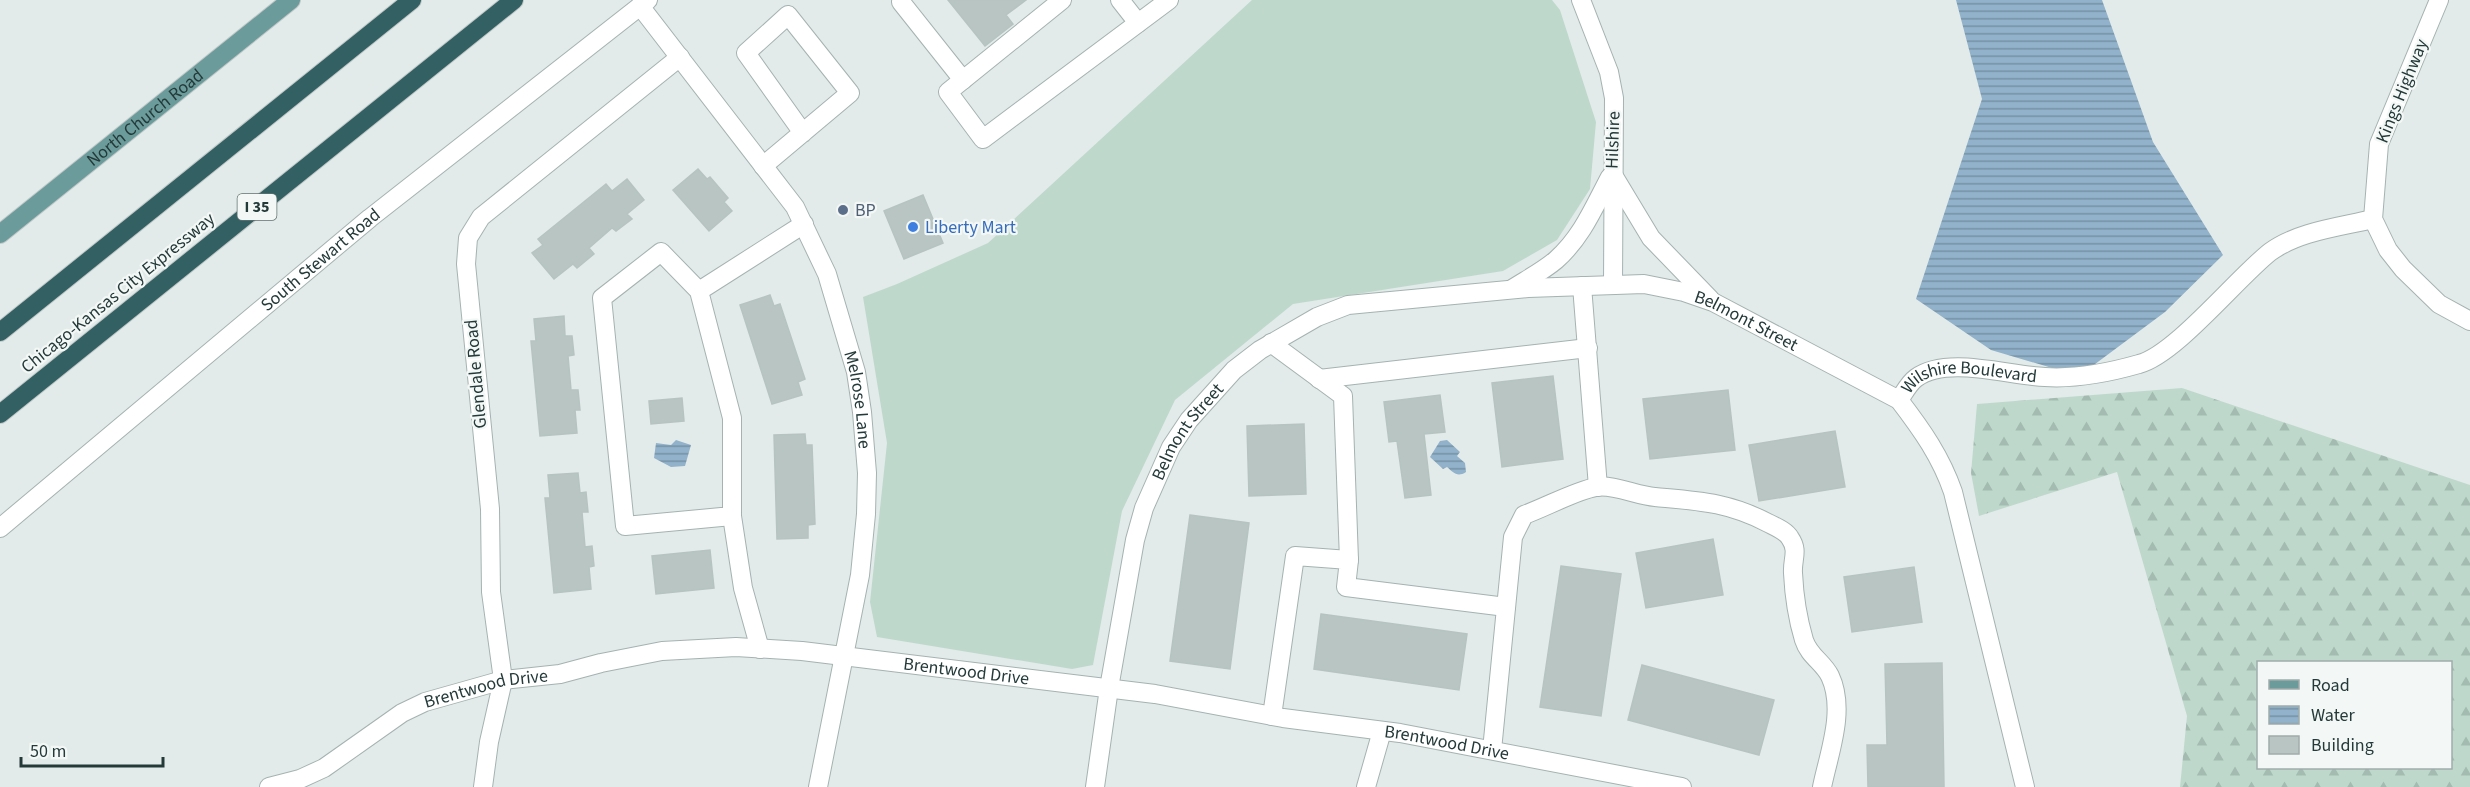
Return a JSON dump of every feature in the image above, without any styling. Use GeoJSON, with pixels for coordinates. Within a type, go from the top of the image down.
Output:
{"type":"FeatureCollection","features":[{"type":"Feature","properties":{"kind":"highway"},"geometry":{"type":"LineString","coordinates":[[0,332],[412,0]]}},
{"type":"Feature","properties":{"kind":"highway","name":"Chicago-Kansas City Expressway"},"geometry":{"type":"LineString","coordinates":[[0,414],[514,0]]}},
{"type":"Feature","properties":{"kind":"main road","name":"North Church Road"},"geometry":{"type":"LineString","coordinates":[[0,234],[291,0]]}},
{"type":"Feature","properties":{"kind":"street"},"geometry":{"type":"LineString","coordinates":[[1062,0],[948,92],[983,139],[1168,0]]}},
{"type":"Feature","properties":{"kind":"street"},"geometry":{"type":"LineString","coordinates":[[1120,0],[1138,23]]}},
{"type":"Feature","properties":{"kind":"street","name":"Hilshire"},"geometry":{"type":"LineString","coordinates":[[1581,0],[1609,72],[1614,98],[1612,285]]}},
{"type":"Feature","properties":{"kind":"street","name":"Kings Highway"},"geometry":{"type":"LineString","coordinates":[[2373,219],[2379,144],[2439,0]]}},
{"type":"Feature","properties":{"kind":"street"},"geometry":{"type":"LineString","coordinates":[[901,2],[963,80]]}},
{"type":"Feature","properties":{"kind":"street","name":"Melrose Lane"},"geometry":{"type":"LineString","coordinates":[[644,3],[680,57],[795,207],[840,313],[856,372],[867,473],[866,514],[860,575],[818,787]]}},
{"type":"Feature","properties":{"kind":"street","name":"South Stewart Road"},"geometry":{"type":"LineString","coordinates":[[0,528],[370,218],[644,3]]}},
{"type":"Feature","properties":{"kind":"street"},"geometry":{"type":"LineString","coordinates":[[763,166],[850,93],[788,15],[746,53],[802,133]]}},
{"type":"Feature","properties":{"kind":"street","name":"Glendale Road"},"geometry":{"type":"LineString","coordinates":[[483,787],[489,742],[503,680],[491,592],[490,509],[466,264],[468,238],[481,218],[680,57]]}},
{"type":"Feature","properties":{"kind":"street"},"geometry":{"type":"LineString","coordinates":[[1612,173],[1651,238],[1713,302]]}},
{"type":"Feature","properties":{"kind":"street","name":"Belmont Street"},"geometry":{"type":"LineString","coordinates":[[1509,290],[1554,262],[1572,245],[1587,223],[1612,173]]}},
{"type":"Feature","properties":{"kind":"street"},"geometry":{"type":"LineString","coordinates":[[2373,219],[2388,250],[2403,269],[2439,304],[2470,321]]}},
{"type":"Feature","properties":{"kind":"street","name":"Wilshire Boulevard"},"geometry":{"type":"LineString","coordinates":[[2025,787],[1953,492],[1932,443],[1899,400],[1915,379],[1934,370],[1961,367],[2048,378],[2142,364],[2168,347],[2271,252],[2314,233],[2373,219]]}},
{"type":"Feature","properties":{"kind":"street"},"geometry":{"type":"LineString","coordinates":[[699,291],[804,224]]}},
{"type":"Feature","properties":{"kind":"street"},"geometry":{"type":"LineString","coordinates":[[732,516],[625,526],[602,298],[661,252],[699,291],[732,418],[732,516],[743,588],[760,649]]}},
{"type":"Feature","properties":{"kind":"street","name":"Belmont Street"},"geometry":{"type":"LineString","coordinates":[[1095,787],[1109,688],[1135,540],[1155,477],[1189,420],[1234,370],[1271,343],[1317,317],[1348,305],[1509,290],[1644,284],[1684,292],[1713,302],[1899,400]]}},
{"type":"Feature","properties":{"kind":"street"},"geometry":{"type":"LineString","coordinates":[[1582,286],[1598,487]]}},
{"type":"Feature","properties":{"kind":"street"},"geometry":{"type":"LineString","coordinates":[[1271,343],[1343,396],[1349,560],[1346,587],[1506,607]]}},
{"type":"Feature","properties":{"kind":"street"},"geometry":{"type":"LineString","coordinates":[[1318,379],[1588,348]]}},
{"type":"Feature","properties":{"kind":"street"},"geometry":{"type":"LineString","coordinates":[[1492,750],[1513,537],[1524,515],[1598,487],[1655,497],[1699,499],[1727,505],[1753,515],[1788,535],[1795,546],[1796,558],[1792,570],[1803,638],[1808,650],[1825,667],[1831,678],[1837,702],[1837,714],[1822,787]]}},
{"type":"Feature","properties":{"kind":"street"},"geometry":{"type":"LineString","coordinates":[[1272,716],[1295,556],[1349,560]]}},
{"type":"Feature","properties":{"kind":"street","name":"Brentwood Drive"},"geometry":{"type":"LineString","coordinates":[[269,787],[300,779],[324,768],[402,713],[425,702],[503,680],[560,674],[662,651],[760,649],[802,651],[844,658],[1155,694],[1272,716],[1382,731],[1492,750],[1682,787]]}},
{"type":"Feature","properties":{"kind":"street"},"geometry":{"type":"LineString","coordinates":[[1366,787],[1382,731]]}},
{"type":"Feature","properties":{"kind":"green space"},"geometry":{"type":"Polygon","coordinates":[[[1252,0],[1552,0],[1560,10],[1596,122],[1590,189],[1557,240],[1503,271],[1293,304],[1175,400],[1122,511],[1093,665],[1072,669],[877,637],[870,602],[887,443],[863,297],[988,243],[1252,0]]]}},
{"type":"Feature","properties":{"kind":"green space"},"geometry":{"type":"Polygon","coordinates":[[[2182,388],[2470,485],[2470,787],[2180,787],[2187,716],[2117,472],[1979,516],[1971,473],[1977,404],[2182,388]]]}},
{"type":"Feature","properties":{"kind":"water"},"geometry":{"type":"Polygon","coordinates":[[[1956,0],[2102,0],[2153,142],[2223,255],[2165,312],[2079,376],[1991,350],[1916,299],[1982,99],[1956,0]]]}},
{"type":"Feature","properties":{"kind":"water"},"geometry":{"type":"Polygon","coordinates":[[[676,440],[691,445],[685,466],[671,467],[654,458],[656,443],[671,445],[676,440]]]}},
{"type":"Feature","properties":{"kind":"water"},"geometry":{"type":"Polygon","coordinates":[[[1447,440],[1460,452],[1457,456],[1465,463],[1466,472],[1463,474],[1455,474],[1447,467],[1443,469],[1430,457],[1440,441],[1447,440]]]}},
{"type":"Feature","properties":{"kind":"building"},"geometry":{"type":"Polygon","coordinates":[[[948,0],[1026,0],[1006,15],[1013,24],[985,46],[948,0]]]}},
{"type":"Feature","properties":{"kind":"building"},"geometry":{"type":"Polygon","coordinates":[[[698,169],[707,179],[710,177],[728,198],[724,202],[732,211],[709,231],[673,190],[698,169]]]}},
{"type":"Feature","properties":{"kind":"building"},"geometry":{"type":"Polygon","coordinates":[[[627,179],[644,200],[627,214],[632,219],[616,231],[612,228],[589,248],[594,254],[577,268],[573,264],[554,279],[532,253],[543,245],[538,239],[606,184],[612,191],[627,179]]]}},
{"type":"Feature","properties":{"kind":"building","name":"Liberty Mart"},"geometry":{"type":"Polygon","coordinates":[[[923,195],[943,243],[904,259],[884,211],[923,195]]]}},
{"type":"Feature","properties":{"kind":"building"},"geometry":{"type":"Polygon","coordinates":[[[770,295],[774,306],[780,304],[805,379],[798,382],[802,395],[772,404],[740,305],[770,295]]]}},
{"type":"Feature","properties":{"kind":"building"},"geometry":{"type":"Polygon","coordinates":[[[564,316],[565,336],[572,336],[574,355],[568,356],[571,390],[578,390],[580,410],[575,410],[577,433],[540,436],[531,341],[536,341],[534,319],[564,316]]]}},
{"type":"Feature","properties":{"kind":"building"},"geometry":{"type":"Polygon","coordinates":[[[1553,376],[1563,459],[1502,467],[1492,383],[1553,376]]]}},
{"type":"Feature","properties":{"kind":"building"},"geometry":{"type":"Polygon","coordinates":[[[1728,390],[1735,450],[1650,459],[1643,399],[1728,390]]]}},
{"type":"Feature","properties":{"kind":"building"},"geometry":{"type":"Polygon","coordinates":[[[1440,395],[1445,432],[1424,434],[1431,495],[1405,498],[1397,441],[1389,442],[1384,402],[1440,395]]]}},
{"type":"Feature","properties":{"kind":"building"},"geometry":{"type":"Polygon","coordinates":[[[682,398],[684,421],[651,424],[649,401],[682,398]]]}},
{"type":"Feature","properties":{"kind":"building"},"geometry":{"type":"Polygon","coordinates":[[[1304,424],[1306,494],[1249,496],[1247,426],[1304,424]]]}},
{"type":"Feature","properties":{"kind":"building"},"geometry":{"type":"Polygon","coordinates":[[[1835,431],[1845,487],[1759,501],[1749,445],[1835,431]]]}},
{"type":"Feature","properties":{"kind":"building"},"geometry":{"type":"Polygon","coordinates":[[[805,434],[806,445],[812,445],[815,524],[808,525],[808,538],[777,539],[774,435],[805,434]]]}},
{"type":"Feature","properties":{"kind":"building"},"geometry":{"type":"Polygon","coordinates":[[[578,473],[580,493],[586,492],[588,512],[582,512],[585,547],[592,546],[594,566],[589,567],[591,589],[554,593],[545,498],[550,498],[548,475],[578,473]]]}},
{"type":"Feature","properties":{"kind":"building"},"geometry":{"type":"Polygon","coordinates":[[[1190,515],[1249,523],[1230,669],[1170,661],[1190,515]]]}},
{"type":"Feature","properties":{"kind":"building"},"geometry":{"type":"Polygon","coordinates":[[[1713,539],[1723,595],[1646,608],[1636,553],[1713,539]]]}},
{"type":"Feature","properties":{"kind":"building"},"geometry":{"type":"Polygon","coordinates":[[[710,550],[714,588],[656,594],[652,556],[710,550]]]}},
{"type":"Feature","properties":{"kind":"building"},"geometry":{"type":"Polygon","coordinates":[[[1561,566],[1621,574],[1601,716],[1540,707],[1561,566]]]}},
{"type":"Feature","properties":{"kind":"building"},"geometry":{"type":"Polygon","coordinates":[[[1914,567],[1922,622],[1852,632],[1844,577],[1914,567]]]}},
{"type":"Feature","properties":{"kind":"building"},"geometry":{"type":"Polygon","coordinates":[[[1321,614],[1467,634],[1459,690],[1314,669],[1321,614]]]}},
{"type":"Feature","properties":{"kind":"building"},"geometry":{"type":"Polygon","coordinates":[[[1942,663],[1944,787],[1868,787],[1867,745],[1887,745],[1885,664],[1942,663]]]}},
{"type":"Feature","properties":{"kind":"building"},"geometry":{"type":"Polygon","coordinates":[[[1642,665],[1774,700],[1759,755],[1628,720],[1642,665]]]}},
{"type":"Feature","properties":{"kind":"place","name":"BP"},"geometry":{"type":"Point","coordinates":[843,210]}},
{"type":"Feature","properties":{"kind":"place","name":"Liberty Mart"},"geometry":{"type":"Point","coordinates":[913,227]}}]}
